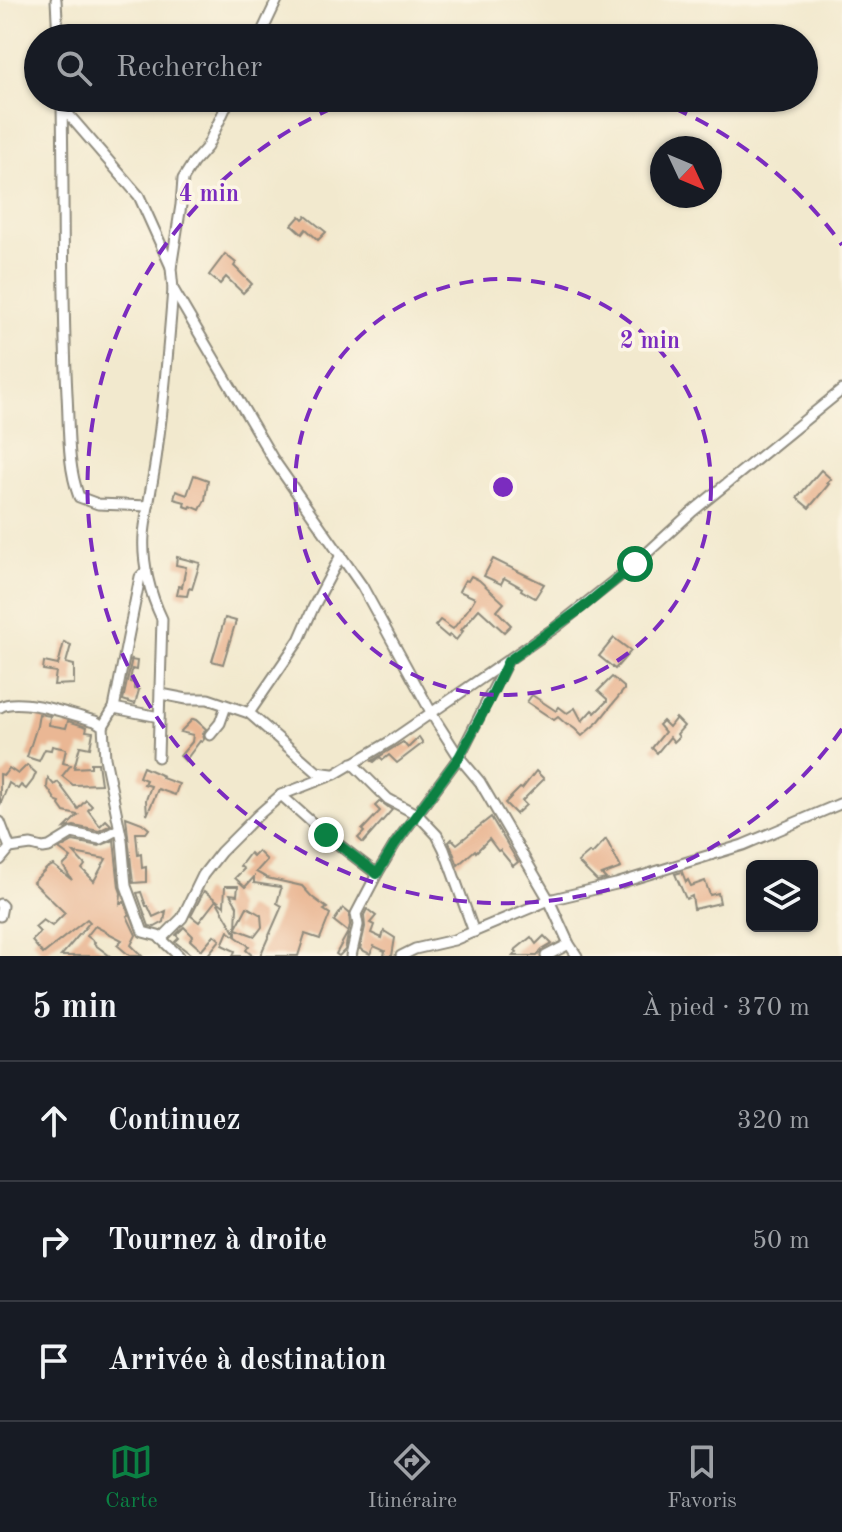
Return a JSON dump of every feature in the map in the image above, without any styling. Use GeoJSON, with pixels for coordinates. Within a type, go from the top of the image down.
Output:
{"type":"FeatureCollection","features":[{"type":"Feature","properties":{"kind":"street"},"geometry":{"type":"LineString","coordinates":[[56,0],[57,24]]}},
{"type":"Feature","properties":{"kind":"street"},"geometry":{"type":"LineString","coordinates":[[266,24],[277,0]]}},
{"type":"Feature","properties":{"kind":"street"},"geometry":{"type":"LineString","coordinates":[[61,112],[64,340],[75,486],[79,497],[98,504],[148,506]]}},
{"type":"Feature","properties":{"kind":"street"},"geometry":{"type":"LineString","coordinates":[[69,112],[139,196],[171,268]]}},
{"type":"Feature","properties":{"kind":"street"},"geometry":{"type":"LineString","coordinates":[[158,757],[162,619],[153,601],[146,571],[144,538],[168,366],[173,289],[171,268],[183,179],[207,147],[223,112]]}},
{"type":"Feature","properties":{"kind":"street"},"geometry":{"type":"LineString","coordinates":[[173,289],[273,459],[362,586],[459,757],[480,782],[549,900],[577,956]]}},
{"type":"Feature","properties":{"kind":"street"},"geometry":{"type":"LineString","coordinates":[[161,939],[182,918],[203,875],[221,852],[281,795],[335,774],[389,742],[582,608],[693,511],[842,390]]}},
{"type":"Feature","properties":{"kind":"street"},"geometry":{"type":"LineString","coordinates":[[249,713],[299,640],[341,555]]}},
{"type":"Feature","properties":{"kind":"street"},"geometry":{"type":"LineString","coordinates":[[146,571],[140,577],[114,708],[103,726],[105,758],[122,840],[126,886],[136,917],[143,932],[158,936],[179,956]]}},
{"type":"Feature","properties":{"kind":"street"},"geometry":{"type":"LineString","coordinates":[[339,956],[349,956],[358,925],[356,914],[377,874],[395,844],[459,757],[508,661]]}},
{"type":"Feature","properties":{"kind":"street"},"geometry":{"type":"LineString","coordinates":[[161,694],[208,699],[249,713],[317,772],[335,774]]}},
{"type":"Feature","properties":{"kind":"street"},"geometry":{"type":"LineString","coordinates":[[1,705],[13,702],[38,706],[95,721],[103,726]]}},
{"type":"Feature","properties":{"kind":"street"},"geometry":{"type":"LineString","coordinates":[[210,735],[220,723],[226,706]]}},
{"type":"Feature","properties":{"kind":"street"},"geometry":{"type":"LineString","coordinates":[[114,708],[159,717]]}},
{"type":"Feature","properties":{"kind":"street"},"geometry":{"type":"LineString","coordinates":[[352,763],[388,799],[418,815],[437,835],[474,932]]}},
{"type":"Feature","properties":{"kind":"street"},"geometry":{"type":"LineString","coordinates":[[281,795],[377,874]]}},
{"type":"Feature","properties":{"kind":"street"},"geometry":{"type":"LineString","coordinates":[[401,956],[415,949],[454,940],[549,900],[629,880],[743,845],[842,803]]}},
{"type":"Feature","properties":{"kind":"street"},"geometry":{"type":"LineString","coordinates":[[0,822],[10,848]]}},
{"type":"Feature","properties":{"kind":"street"},"geometry":{"type":"LineString","coordinates":[[0,859],[10,848],[31,845],[49,847],[72,833],[100,839],[119,829]]}},
{"type":"Feature","properties":{"kind":"street"},"geometry":{"type":"LineString","coordinates":[[0,904],[0,916]]}},
{"type":"Feature","properties":{"kind":"street"},"geometry":{"type":"LineString","coordinates":[[546,956],[569,944]]}},
{"type":"Feature","properties":{"kind":"building"},"geometry":{"type":"Polygon","coordinates":[[[300,216],[303,219],[306,216],[326,232],[318,240],[306,229],[302,234],[292,225],[300,216]]]}},
{"type":"Feature","properties":{"kind":"building"},"geometry":{"type":"Polygon","coordinates":[[[225,254],[252,284],[243,293],[226,277],[220,284],[209,275],[225,254]]]}},
{"type":"Feature","properties":{"kind":"building"},"geometry":{"type":"Polygon","coordinates":[[[821,470],[831,479],[809,508],[797,498],[821,470]]]}},
{"type":"Feature","properties":{"kind":"building"},"geometry":{"type":"Polygon","coordinates":[[[194,475],[208,480],[200,510],[184,506],[185,502],[174,499],[176,491],[187,495],[194,475]]]}},
{"type":"Feature","properties":{"kind":"building"},"geometry":{"type":"Polygon","coordinates":[[[177,557],[200,563],[187,596],[177,595],[186,567],[176,565],[177,557]]]}},
{"type":"Feature","properties":{"kind":"building"},"geometry":{"type":"Polygon","coordinates":[[[493,559],[544,584],[535,598],[504,578],[501,584],[484,576],[493,559]]]}},
{"type":"Feature","properties":{"kind":"building"},"geometry":{"type":"Polygon","coordinates":[[[471,576],[504,603],[497,611],[511,625],[504,632],[479,609],[456,640],[435,626],[440,620],[453,629],[469,608],[475,598],[459,591],[471,576]]]}},
{"type":"Feature","properties":{"kind":"building"},"geometry":{"type":"Polygon","coordinates":[[[225,618],[236,621],[223,664],[212,661],[225,618]]]}},
{"type":"Feature","properties":{"kind":"building"},"geometry":{"type":"Polygon","coordinates":[[[614,638],[631,651],[615,669],[599,656],[614,638]]]}},
{"type":"Feature","properties":{"kind":"building"},"geometry":{"type":"Polygon","coordinates":[[[64,642],[71,645],[66,663],[74,665],[74,684],[54,685],[56,672],[43,670],[44,662],[58,665],[64,642]]]}},
{"type":"Feature","properties":{"kind":"building"},"geometry":{"type":"Polygon","coordinates":[[[132,660],[137,661],[130,682],[134,683],[134,689],[139,690],[135,704],[123,700],[132,660]]]}},
{"type":"Feature","properties":{"kind":"building"},"geometry":{"type":"Polygon","coordinates":[[[612,677],[624,690],[599,721],[582,736],[558,717],[554,720],[527,702],[532,695],[556,711],[559,707],[567,713],[575,708],[582,721],[607,701],[598,691],[612,677]]]}},
{"type":"Feature","properties":{"kind":"building"},"geometry":{"type":"Polygon","coordinates":[[[39,714],[50,716],[49,725],[66,728],[68,721],[93,732],[90,748],[80,746],[74,768],[91,767],[91,763],[98,763],[101,784],[73,785],[62,776],[71,765],[63,763],[66,749],[52,746],[51,750],[45,749],[39,761],[27,757],[39,714]]]}},
{"type":"Feature","properties":{"kind":"building"},"geometry":{"type":"Polygon","coordinates":[[[676,718],[684,726],[677,734],[679,737],[674,742],[670,737],[657,753],[652,748],[665,732],[659,725],[663,721],[669,727],[676,718]]]}},
{"type":"Feature","properties":{"kind":"building"},"geometry":{"type":"Polygon","coordinates":[[[193,719],[206,729],[204,739],[185,761],[180,756],[192,742],[193,735],[180,732],[193,719]]]}},
{"type":"Feature","properties":{"kind":"building"},"geometry":{"type":"Polygon","coordinates":[[[419,737],[423,743],[397,763],[389,755],[383,760],[380,757],[372,761],[403,742],[408,748],[419,737]]]}},
{"type":"Feature","properties":{"kind":"building"},"geometry":{"type":"Polygon","coordinates":[[[27,765],[36,773],[33,780],[26,789],[21,785],[18,789],[9,783],[0,805],[0,774],[4,775],[9,768],[18,774],[27,765]]]}},
{"type":"Feature","properties":{"kind":"building"},"geometry":{"type":"Polygon","coordinates":[[[143,767],[179,784],[175,795],[158,789],[147,815],[146,800],[151,786],[144,784],[146,780],[139,777],[143,767]]]}},
{"type":"Feature","properties":{"kind":"building"},"geometry":{"type":"Polygon","coordinates":[[[536,771],[544,779],[522,801],[526,805],[516,814],[505,803],[522,789],[536,771]]]}},
{"type":"Feature","properties":{"kind":"building"},"geometry":{"type":"Polygon","coordinates":[[[48,778],[54,785],[58,782],[78,809],[86,800],[92,806],[88,810],[100,826],[106,820],[111,825],[99,831],[74,826],[65,828],[78,815],[64,812],[47,787],[48,778]]]}},
{"type":"Feature","properties":{"kind":"building"},"geometry":{"type":"Polygon","coordinates":[[[380,801],[392,810],[363,843],[358,838],[380,811],[375,806],[380,801]]]}},
{"type":"Feature","properties":{"kind":"building"},"geometry":{"type":"Polygon","coordinates":[[[126,817],[149,829],[146,833],[136,833],[138,855],[141,854],[142,868],[146,867],[146,882],[133,883],[126,817]]]}},
{"type":"Feature","properties":{"kind":"building"},"geometry":{"type":"Polygon","coordinates":[[[491,817],[518,862],[513,866],[489,839],[458,865],[449,842],[452,839],[457,844],[491,817]]]}},
{"type":"Feature","properties":{"kind":"building"},"geometry":{"type":"Polygon","coordinates":[[[606,839],[621,868],[602,875],[606,879],[597,881],[578,862],[590,852],[592,854],[606,839]]]}},
{"type":"Feature","properties":{"kind":"building"},"geometry":{"type":"Polygon","coordinates":[[[114,840],[120,904],[124,902],[136,935],[131,945],[142,956],[130,956],[117,945],[122,940],[95,926],[87,936],[110,956],[61,956],[90,922],[87,919],[43,954],[32,941],[40,932],[35,927],[43,920],[52,926],[65,913],[33,882],[53,865],[72,880],[63,866],[71,858],[59,849],[73,841],[99,846],[114,840]],[[74,853],[85,865],[82,869],[94,881],[106,859],[74,853]]]}},
{"type":"Feature","properties":{"kind":"building"},"geometry":{"type":"Polygon","coordinates":[[[258,851],[267,860],[256,872],[267,878],[302,886],[330,914],[320,939],[305,934],[298,956],[260,956],[282,906],[277,903],[281,889],[254,883],[254,877],[245,887],[235,878],[244,869],[240,866],[250,853],[253,856],[258,851]]]}},
{"type":"Feature","properties":{"kind":"building"},"geometry":{"type":"Polygon","coordinates":[[[682,872],[691,886],[705,881],[710,895],[718,893],[720,903],[694,909],[692,896],[686,899],[675,874],[682,872]]]}},
{"type":"Feature","properties":{"kind":"building"},"geometry":{"type":"Polygon","coordinates":[[[225,886],[238,886],[237,895],[230,894],[237,906],[236,928],[247,907],[261,915],[262,927],[255,936],[236,929],[236,934],[216,900],[224,906],[225,886]]]}},
{"type":"Feature","properties":{"kind":"building"},"geometry":{"type":"Polygon","coordinates":[[[204,891],[216,900],[199,922],[191,916],[204,891]]]}},
{"type":"Feature","properties":{"kind":"building"},"geometry":{"type":"Polygon","coordinates":[[[141,892],[153,917],[166,911],[164,922],[155,927],[149,926],[137,893],[141,892]]]}},
{"type":"Feature","properties":{"kind":"building"},"geometry":{"type":"Polygon","coordinates":[[[343,908],[349,913],[350,925],[345,950],[339,956],[336,954],[348,932],[334,921],[343,908]]]}},
{"type":"Feature","properties":{"kind":"building"},"geometry":{"type":"Polygon","coordinates":[[[367,909],[376,916],[370,923],[374,925],[371,933],[382,938],[384,931],[395,938],[392,956],[384,956],[385,951],[374,946],[370,954],[360,949],[367,909]]]}},
{"type":"Feature","properties":{"kind":"building"},"geometry":{"type":"Polygon","coordinates":[[[184,927],[193,936],[190,940],[201,950],[214,935],[220,940],[207,956],[193,956],[175,942],[179,938],[176,935],[184,927]]]}},
{"type":"Feature","properties":{"kind":"building"},"geometry":{"type":"Polygon","coordinates":[[[228,931],[249,946],[246,950],[253,956],[233,956],[235,951],[222,945],[228,931]]]}},
{"type":"Feature","properties":{"kind":"building"},"geometry":{"type":"Polygon","coordinates":[[[544,936],[552,944],[537,956],[513,956],[517,952],[515,950],[531,937],[536,944],[544,936]]]}},
{"type":"Feature","properties":{"kind":"route"},"geometry":{"type":"LineString","coordinates":[[326,835],[377,874],[395,844],[459,757],[508,661],[582,608],[635,564]]}}]}
